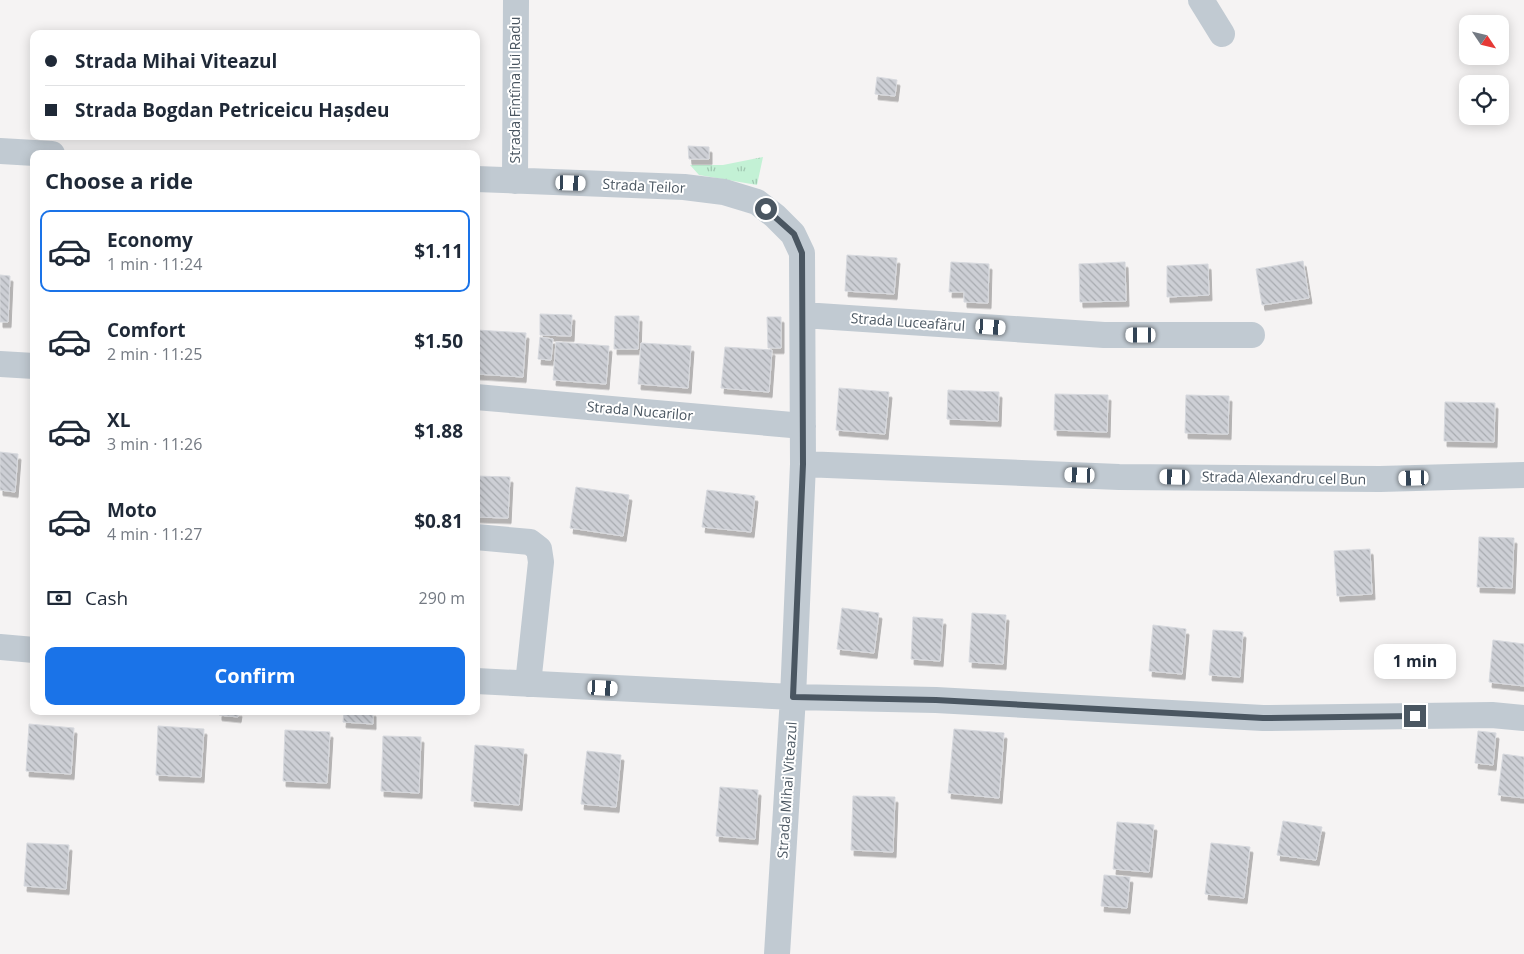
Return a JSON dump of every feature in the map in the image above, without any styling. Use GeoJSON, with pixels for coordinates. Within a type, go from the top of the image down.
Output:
{"type":"FeatureCollection","features":[{"type":"Feature","properties":{"kind":"street","name":"Strada Fîntîna lui Radu"},"geometry":{"type":"LineString","coordinates":[[515,181],[516,0]]}},
{"type":"Feature","properties":{"kind":"street"},"geometry":{"type":"LineString","coordinates":[[1201,0],[1222,34]]}},
{"type":"Feature","properties":{"kind":"street"},"geometry":{"type":"LineString","coordinates":[[0,151],[30,153]]}},
{"type":"Feature","properties":{"kind":"street","name":"Strada Teilor"},"geometry":{"type":"LineString","coordinates":[[480,179],[677,186],[724,192],[757,202],[775,216]]}},
{"type":"Feature","properties":{"kind":"street","name":"Strada Mihai Viteazul"},"geometry":{"type":"LineString","coordinates":[[775,216],[794,234],[802,253],[803,315],[803,464],[793,697],[777,954]]}},
{"type":"Feature","properties":{"kind":"street","name":"Strada Luceafărul"},"geometry":{"type":"LineString","coordinates":[[803,315],[1104,335],[1252,335]]}},
{"type":"Feature","properties":{"kind":"street"},"geometry":{"type":"LineString","coordinates":[[0,364],[30,366]]}},
{"type":"Feature","properties":{"kind":"street","name":"Strada Nucarilor"},"geometry":{"type":"LineString","coordinates":[[480,397],[803,426]]}},
{"type":"Feature","properties":{"kind":"street","name":"Strada Alexandru cel Bun"},"geometry":{"type":"LineString","coordinates":[[803,464],[1119,476],[1380,479],[1524,475]]}},
{"type":"Feature","properties":{"kind":"street"},"geometry":{"type":"LineString","coordinates":[[480,537],[530,542],[539,549],[541,562],[528,684]]}},
{"type":"Feature","properties":{"kind":"street"},"geometry":{"type":"LineString","coordinates":[[0,647],[30,650]]}},
{"type":"Feature","properties":{"kind":"street"},"geometry":{"type":"LineString","coordinates":[[480,681],[793,697],[936,700],[1263,718],[1492,715],[1524,718]]}},
{"type":"Feature","properties":{"kind":"green space"},"geometry":{"type":"Polygon","coordinates":[[[763,157],[757,185],[699,175],[690,165],[723,165],[763,157]]]}},
{"type":"Feature","properties":{"kind":"building"},"geometry":{"type":"Polygon","coordinates":[[[877,77],[897,80],[895,96],[875,94],[877,77]]]}},
{"type":"Feature","properties":{"kind":"building"},"geometry":{"type":"Polygon","coordinates":[[[688,146],[709,147],[709,159],[689,159],[688,146]]]}},
{"type":"Feature","properties":{"kind":"building"},"geometry":{"type":"Polygon","coordinates":[[[847,255],[897,258],[894,294],[845,291],[847,255]]]}},
{"type":"Feature","properties":{"kind":"building"},"geometry":{"type":"Polygon","coordinates":[[[1303,261],[1309,298],[1262,305],[1256,269],[1303,261]]]}},
{"type":"Feature","properties":{"kind":"building"},"geometry":{"type":"Polygon","coordinates":[[[951,262],[989,264],[988,303],[964,302],[964,292],[949,292],[951,262]]]}},
{"type":"Feature","properties":{"kind":"building"},"geometry":{"type":"Polygon","coordinates":[[[1125,262],[1126,301],[1080,302],[1079,264],[1125,262]]]}},
{"type":"Feature","properties":{"kind":"building"},"geometry":{"type":"Polygon","coordinates":[[[1208,264],[1209,295],[1167,297],[1167,266],[1208,264]]]}},
{"type":"Feature","properties":{"kind":"building"},"geometry":{"type":"Polygon","coordinates":[[[0,275],[10,276],[8,322],[0,322],[0,275]]]}},
{"type":"Feature","properties":{"kind":"building"},"geometry":{"type":"Polygon","coordinates":[[[540,314],[572,315],[571,336],[540,335],[540,314]]]}},
{"type":"Feature","properties":{"kind":"building"},"geometry":{"type":"Polygon","coordinates":[[[615,316],[639,316],[638,349],[614,349],[615,316]]]}},
{"type":"Feature","properties":{"kind":"building"},"geometry":{"type":"Polygon","coordinates":[[[767,317],[781,317],[781,348],[768,348],[767,317]]]}},
{"type":"Feature","properties":{"kind":"building"},"geometry":{"type":"Polygon","coordinates":[[[480,330],[526,333],[523,377],[480,374],[480,330]]]}},
{"type":"Feature","properties":{"kind":"building"},"geometry":{"type":"Polygon","coordinates":[[[540,337],[553,339],[551,360],[538,359],[540,337]]]}},
{"type":"Feature","properties":{"kind":"building"},"geometry":{"type":"Polygon","coordinates":[[[556,342],[609,346],[606,384],[553,380],[556,342]]]}},
{"type":"Feature","properties":{"kind":"building"},"geometry":{"type":"Polygon","coordinates":[[[641,343],[691,346],[688,388],[638,384],[641,343]]]}},
{"type":"Feature","properties":{"kind":"building"},"geometry":{"type":"Polygon","coordinates":[[[725,347],[772,350],[769,392],[721,388],[725,347]]]}},
{"type":"Feature","properties":{"kind":"building"},"geometry":{"type":"Polygon","coordinates":[[[839,388],[889,392],[885,434],[836,430],[839,388]]]}},
{"type":"Feature","properties":{"kind":"building"},"geometry":{"type":"Polygon","coordinates":[[[948,390],[999,392],[998,421],[947,419],[948,390]]]}},
{"type":"Feature","properties":{"kind":"building"},"geometry":{"type":"Polygon","coordinates":[[[1055,394],[1108,395],[1107,432],[1054,430],[1055,394]]]}},
{"type":"Feature","properties":{"kind":"building"},"geometry":{"type":"Polygon","coordinates":[[[1186,395],[1229,396],[1228,434],[1185,433],[1186,395]]]}},
{"type":"Feature","properties":{"kind":"building"},"geometry":{"type":"Polygon","coordinates":[[[1445,402],[1495,403],[1494,442],[1444,441],[1445,402]]]}},
{"type":"Feature","properties":{"kind":"building"},"geometry":{"type":"Polygon","coordinates":[[[0,452],[18,454],[15,492],[0,490],[0,452]]]}},
{"type":"Feature","properties":{"kind":"building"},"geometry":{"type":"Polygon","coordinates":[[[480,476],[510,477],[508,518],[480,517],[480,476]]]}},
{"type":"Feature","properties":{"kind":"building"},"geometry":{"type":"Polygon","coordinates":[[[576,487],[629,495],[623,536],[570,528],[576,487]]]}},
{"type":"Feature","properties":{"kind":"building"},"geometry":{"type":"Polygon","coordinates":[[[707,490],[755,496],[751,532],[702,527],[707,490]]]}},
{"type":"Feature","properties":{"kind":"building"},"geometry":{"type":"Polygon","coordinates":[[[1479,537],[1514,538],[1512,588],[1477,587],[1479,537]]]}},
{"type":"Feature","properties":{"kind":"building"},"geometry":{"type":"Polygon","coordinates":[[[1370,549],[1372,594],[1337,596],[1334,551],[1370,549]]]}},
{"type":"Feature","properties":{"kind":"building"},"geometry":{"type":"Polygon","coordinates":[[[842,608],[879,613],[874,653],[837,649],[842,608]]]}},
{"type":"Feature","properties":{"kind":"building"},"geometry":{"type":"Polygon","coordinates":[[[972,613],[1006,615],[1003,664],[969,662],[972,613]]]}},
{"type":"Feature","properties":{"kind":"building"},"geometry":{"type":"Polygon","coordinates":[[[913,617],[943,619],[940,661],[911,659],[913,617]]]}},
{"type":"Feature","properties":{"kind":"building"},"geometry":{"type":"Polygon","coordinates":[[[1153,625],[1186,629],[1182,674],[1149,671],[1153,625]]]}},
{"type":"Feature","properties":{"kind":"building"},"geometry":{"type":"Polygon","coordinates":[[[1213,630],[1243,632],[1240,677],[1209,675],[1213,630]]]}},
{"type":"Feature","properties":{"kind":"building"},"geometry":{"type":"Polygon","coordinates":[[[1493,640],[1524,644],[1524,686],[1489,682],[1493,640]]]}},
{"type":"Feature","properties":{"kind":"building"},"geometry":{"type":"Polygon","coordinates":[[[219,715],[238,715],[238,717],[219,715]]]}},
{"type":"Feature","properties":{"kind":"building"},"geometry":{"type":"Polygon","coordinates":[[[344,715],[373,715],[373,724],[343,722],[344,715]]]}},
{"type":"Feature","properties":{"kind":"building"},"geometry":{"type":"Polygon","coordinates":[[[29,724],[74,728],[71,774],[26,771],[29,724]]]}},
{"type":"Feature","properties":{"kind":"building"},"geometry":{"type":"Polygon","coordinates":[[[158,726],[204,729],[201,777],[156,775],[158,726]]]}},
{"type":"Feature","properties":{"kind":"building"},"geometry":{"type":"Polygon","coordinates":[[[954,729],[1004,733],[999,798],[948,793],[954,729]]]}},
{"type":"Feature","properties":{"kind":"building"},"geometry":{"type":"Polygon","coordinates":[[[285,730],[330,732],[327,783],[283,781],[285,730]]]}},
{"type":"Feature","properties":{"kind":"building"},"geometry":{"type":"Polygon","coordinates":[[[1478,731],[1496,733],[1493,765],[1475,763],[1478,731]]]}},
{"type":"Feature","properties":{"kind":"building"},"geometry":{"type":"Polygon","coordinates":[[[383,736],[421,737],[419,793],[381,791],[383,736]]]}},
{"type":"Feature","properties":{"kind":"building"},"geometry":{"type":"Polygon","coordinates":[[[475,745],[524,749],[519,805],[471,801],[475,745]]]}},
{"type":"Feature","properties":{"kind":"building"},"geometry":{"type":"Polygon","coordinates":[[[587,751],[621,755],[616,807],[581,804],[587,751]]]}},
{"type":"Feature","properties":{"kind":"building"},"geometry":{"type":"Polygon","coordinates":[[[1503,754],[1524,757],[1524,798],[1498,795],[1503,754]]]}},
{"type":"Feature","properties":{"kind":"building"},"geometry":{"type":"Polygon","coordinates":[[[720,787],[758,790],[755,839],[716,836],[720,787]]]}},
{"type":"Feature","properties":{"kind":"building"},"geometry":{"type":"Polygon","coordinates":[[[853,796],[895,797],[893,852],[851,850],[853,796]]]}},
{"type":"Feature","properties":{"kind":"building"},"geometry":{"type":"Polygon","coordinates":[[[1283,821],[1322,827],[1316,860],[1277,855],[1283,821]]]}},
{"type":"Feature","properties":{"kind":"building"},"geometry":{"type":"Polygon","coordinates":[[[1117,822],[1154,825],[1149,872],[1113,869],[1117,822]]]}},
{"type":"Feature","properties":{"kind":"building"},"geometry":{"type":"Polygon","coordinates":[[[27,843],[69,845],[66,889],[24,886],[27,843]]]}},
{"type":"Feature","properties":{"kind":"building"},"geometry":{"type":"Polygon","coordinates":[[[1211,843],[1250,847],[1244,898],[1205,894],[1211,843]]]}},
{"type":"Feature","properties":{"kind":"building"},"geometry":{"type":"Polygon","coordinates":[[[1104,875],[1130,877],[1127,908],[1101,906],[1104,875]]]}},
{"type":"Feature","properties":{"kind":"route"},"geometry":{"type":"LineString","coordinates":[[766,209],[794,234],[802,253],[803,464],[793,697],[936,700],[1263,718],[1415,716]]}}]}
